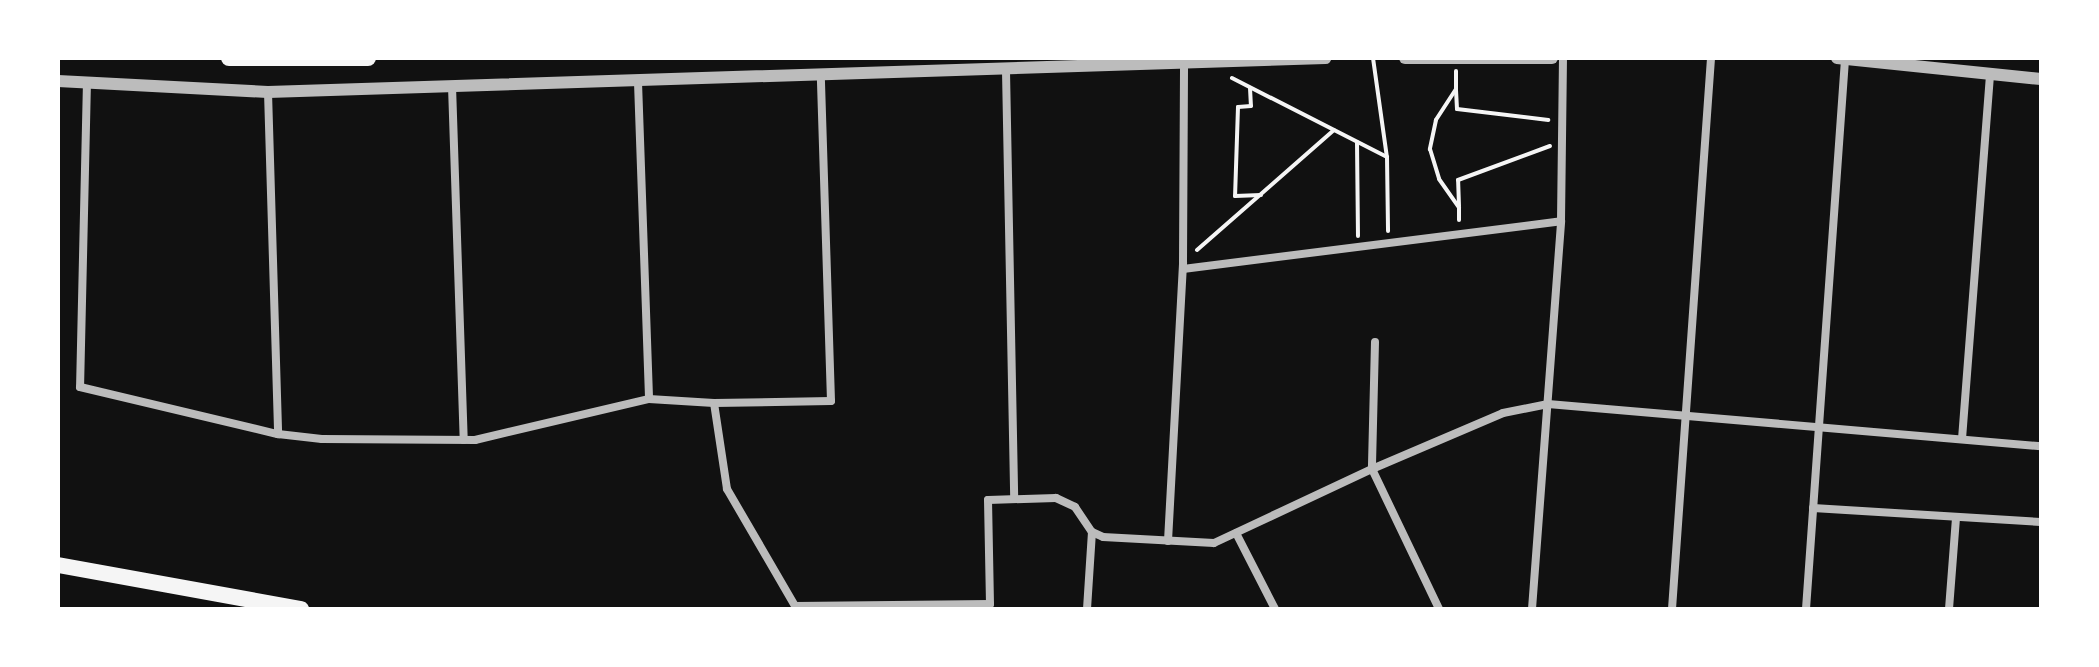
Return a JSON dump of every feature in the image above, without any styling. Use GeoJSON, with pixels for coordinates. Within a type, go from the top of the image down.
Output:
{"type":"FeatureCollection","features":[{"type":"Feature","properties":{"kind":"main road"},"geometry":{"type":"LineString","coordinates":[[231,58],[368,58]]}},
{"type":"Feature","properties":{"kind":"main road"},"geometry":{"type":"LineString","coordinates":[[58,565],[301,609]]}},
{"type":"Feature","properties":{"kind":"street"},"geometry":{"type":"LineString","coordinates":[[58,81],[268,92],[1006,71],[1184,60],[1325,58]]}},
{"type":"Feature","properties":{"kind":"street"},"geometry":{"type":"LineString","coordinates":[[1405,58],[1455,61],[1552,58]]}},
{"type":"Feature","properties":{"kind":"street"},"geometry":{"type":"LineString","coordinates":[[1532,609],[1561,221],[1563,58]]}},
{"type":"Feature","properties":{"kind":"street"},"geometry":{"type":"LineString","coordinates":[[1672,609],[1711,58]]}},
{"type":"Feature","properties":{"kind":"street"},"geometry":{"type":"LineString","coordinates":[[1837,58],[2041,79]]}},
{"type":"Feature","properties":{"kind":"street"},"geometry":{"type":"LineString","coordinates":[[1806,609],[1845,59]]}},
{"type":"Feature","properties":{"kind":"street"},"geometry":{"type":"LineString","coordinates":[[1168,541],[1183,266],[1184,60]]}},
{"type":"Feature","properties":{"kind":"street"},"geometry":{"type":"LineString","coordinates":[[1006,71],[1014,499]]}},
{"type":"Feature","properties":{"kind":"street"},"geometry":{"type":"LineString","coordinates":[[1962,439],[1990,72]]}},
{"type":"Feature","properties":{"kind":"street"},"geometry":{"type":"LineString","coordinates":[[87,81],[80,387],[278,434],[322,439],[464,440],[492,438],[649,399],[714,403],[831,401],[821,76]]}},
{"type":"Feature","properties":{"kind":"street"},"geometry":{"type":"LineString","coordinates":[[638,82],[649,399]]}},
{"type":"Feature","properties":{"kind":"street"},"geometry":{"type":"LineString","coordinates":[[452,86],[464,440]]}},
{"type":"Feature","properties":{"kind":"street"},"geometry":{"type":"LineString","coordinates":[[268,92],[278,434]]}},
{"type":"Feature","properties":{"kind":"street"},"geometry":{"type":"LineString","coordinates":[[1183,266],[1561,221]]}},
{"type":"Feature","properties":{"kind":"street"},"geometry":{"type":"LineString","coordinates":[[1375,342],[1372,469],[1439,609]]}},
{"type":"Feature","properties":{"kind":"street"},"geometry":{"type":"LineString","coordinates":[[714,403],[727,489],[795,606],[990,604],[988,500],[1056,498],[1069,502],[1084,517],[1092,532],[1087,609]]}},
{"type":"Feature","properties":{"kind":"street"},"geometry":{"type":"LineString","coordinates":[[1092,532],[1112,538],[1214,543],[1372,469],[1503,413],[1548,404],[2041,446]]}},
{"type":"Feature","properties":{"kind":"street"},"geometry":{"type":"LineString","coordinates":[[1813,508],[2041,522]]}},
{"type":"Feature","properties":{"kind":"street"},"geometry":{"type":"LineString","coordinates":[[1949,609],[1956,517]]}},
{"type":"Feature","properties":{"kind":"street"},"geometry":{"type":"LineString","coordinates":[[1236,533],[1275,609]]}},
{"type":"Feature","properties":{"kind":"path"},"geometry":{"type":"LineString","coordinates":[[1373,58],[1387,157],[1389,243]]}},
{"type":"Feature","properties":{"kind":"path"},"geometry":{"type":"LineString","coordinates":[[1455,61],[1457,109],[1562,121]]}},
{"type":"Feature","properties":{"kind":"path"},"geometry":{"type":"LineString","coordinates":[[1206,62],[1250,88],[1387,157]]}},
{"type":"Feature","properties":{"kind":"path"},"geometry":{"type":"LineString","coordinates":[[1250,88],[1251,106],[1238,107],[1235,196],[1262,195]]}},
{"type":"Feature","properties":{"kind":"path"},"geometry":{"type":"LineString","coordinates":[[1456,89],[1436,120],[1430,149],[1439,179],[1459,208]]}},
{"type":"Feature","properties":{"kind":"path"},"geometry":{"type":"LineString","coordinates":[[1183,266],[1334,130]]}},
{"type":"Feature","properties":{"kind":"path"},"geometry":{"type":"LineString","coordinates":[[1357,142],[1358,247]]}},
{"type":"Feature","properties":{"kind":"path"},"geometry":{"type":"LineString","coordinates":[[1460,234],[1458,180],[1562,142]]}}]}
